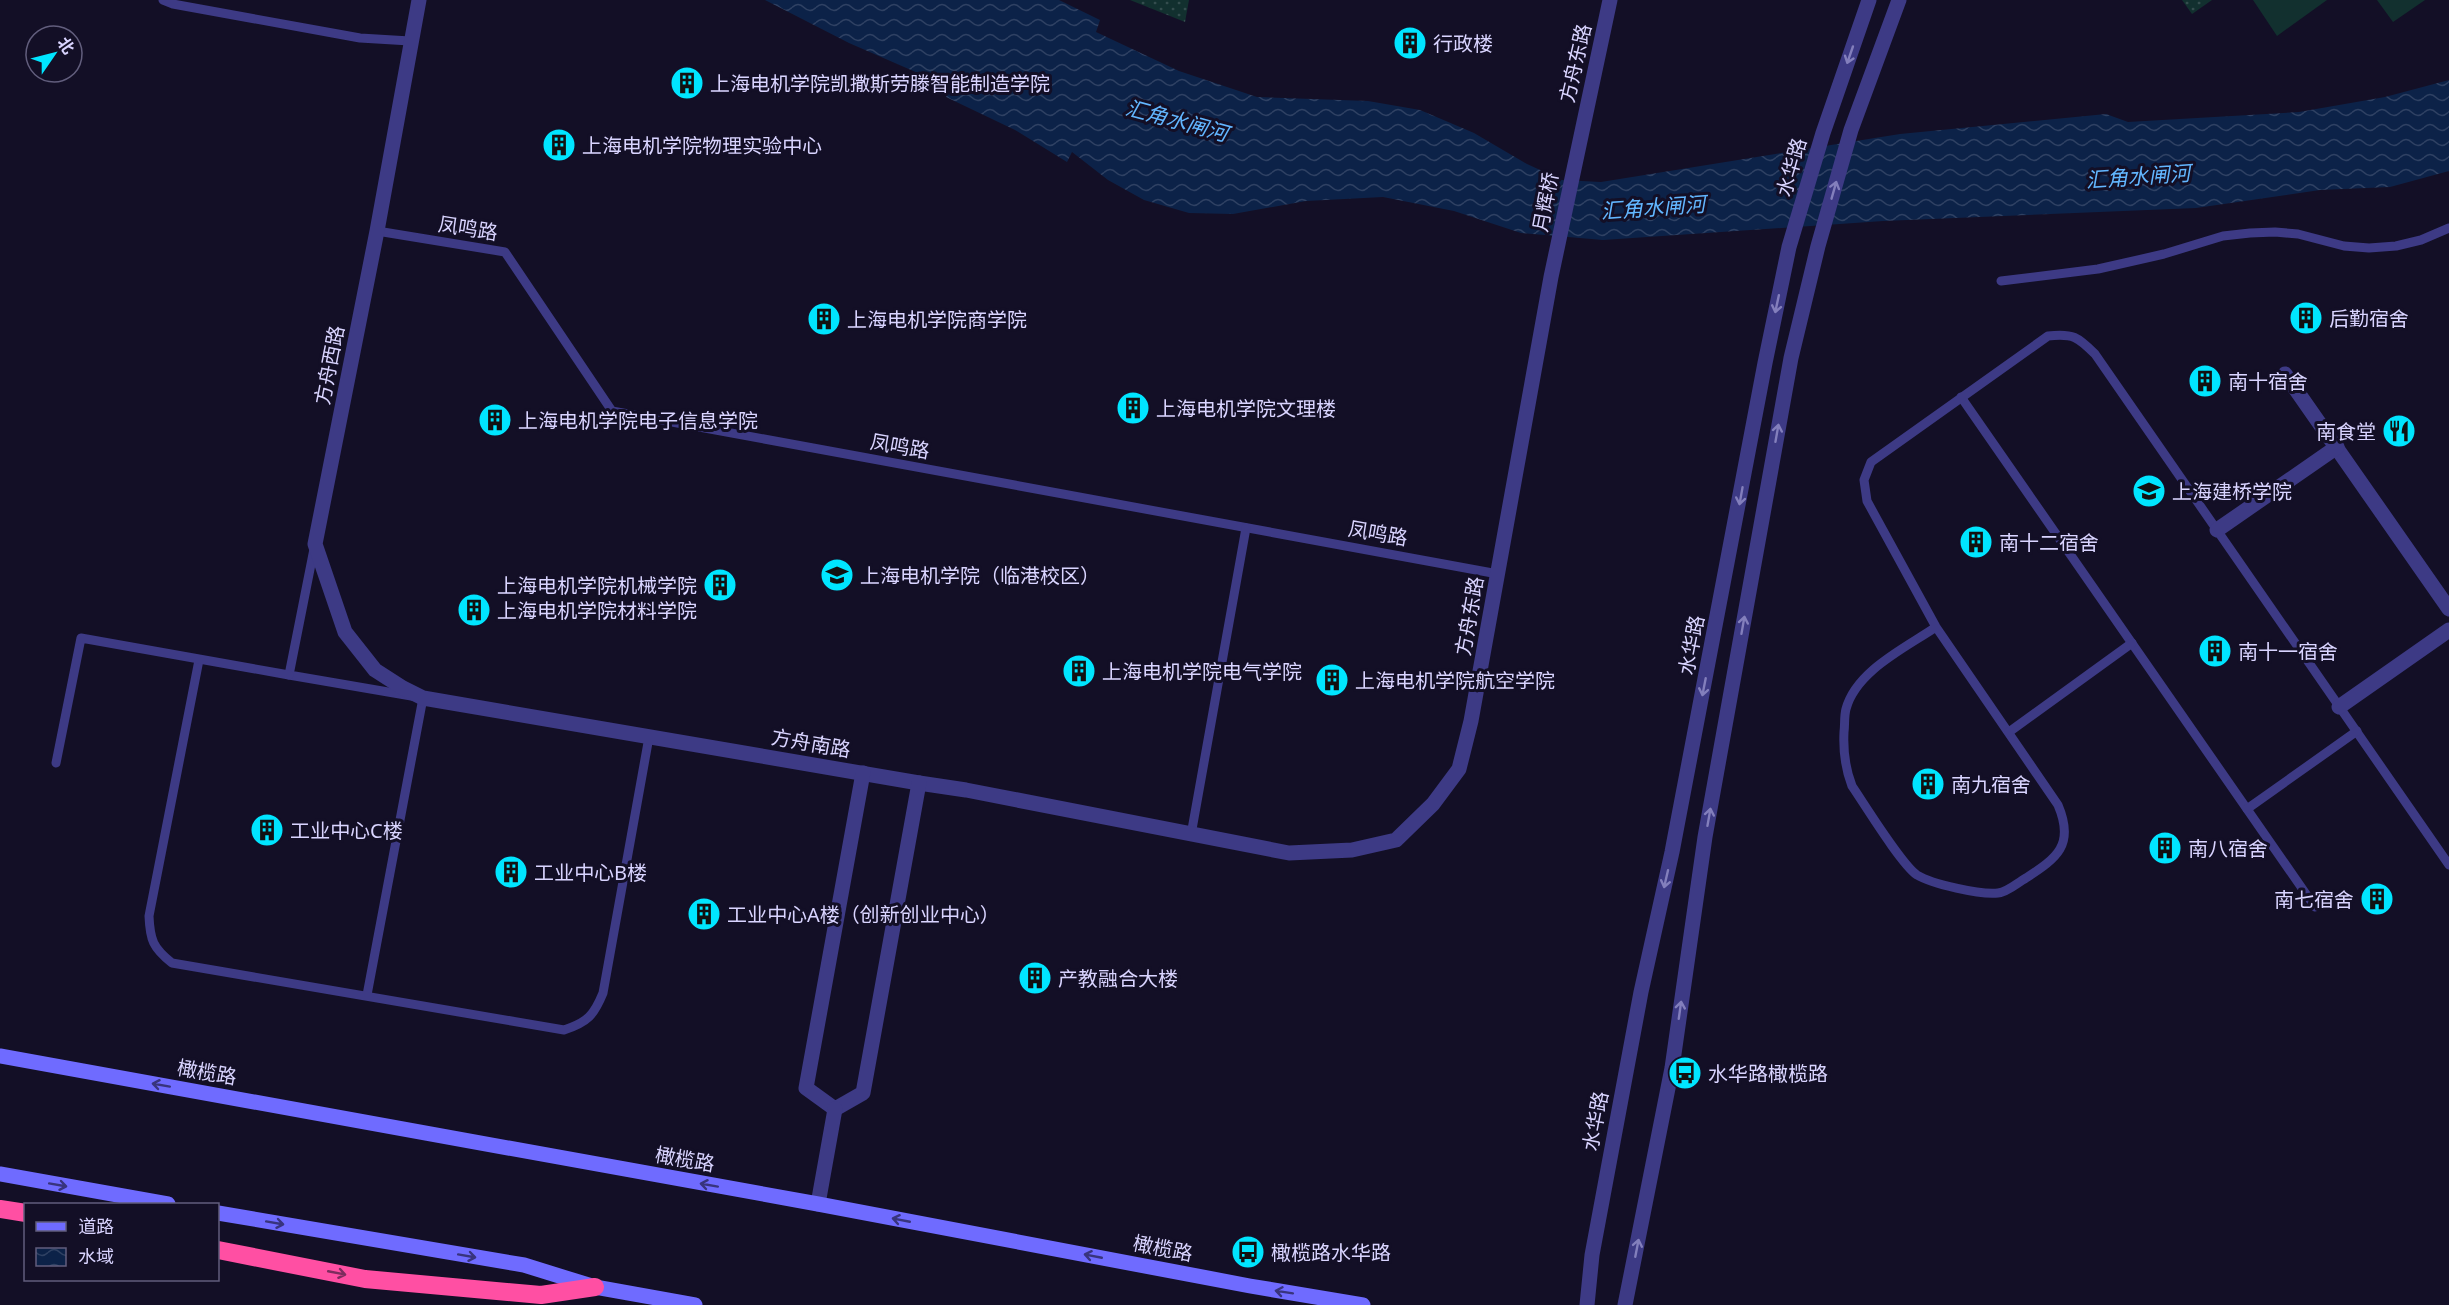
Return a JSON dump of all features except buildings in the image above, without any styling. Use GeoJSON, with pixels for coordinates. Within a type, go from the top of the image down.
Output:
{"type":"FeatureCollection","features":[{"type":"Feature","properties":{"kind":"highway"},"geometry":{"type":"LineString","coordinates":[[219,1250],[365,1279],[541,1295],[595,1287]]}},
{"type":"Feature","properties":{"kind":"main road","name":"橄榄路"},"geometry":{"type":"LineString","coordinates":[[0,1056],[1363,1305]]}},
{"type":"Feature","properties":{"kind":"main road"},"geometry":{"type":"LineString","coordinates":[[0,1174],[162,1203]]}},
{"type":"Feature","properties":{"kind":"main road"},"geometry":{"type":"LineString","coordinates":[[219,1213],[524,1265],[595,1287],[695,1305]]}},
{"type":"Feature","properties":{"kind":"street","name":"方舟西路"},"geometry":{"type":"LineString","coordinates":[[315,544],[377,231],[419,0]]}},
{"type":"Feature","properties":{"kind":"street","name":"方舟东路"},"geometry":{"type":"LineString","coordinates":[[1580,135],[1610,0]]}},
{"type":"Feature","properties":{"kind":"street","name":"水华路"},"geometry":{"type":"LineString","coordinates":[[1587,1305],[1592,1255],[1641,992],[1672,852],[1765,363],[1790,247],[1823,134],[1869,0]]}},
{"type":"Feature","properties":{"kind":"street"},"geometry":{"type":"LineString","coordinates":[[1625,1305],[1672,1068],[1705,837],[1791,358],[1818,246],[1851,130],[1899,0]]}},
{"type":"Feature","properties":{"kind":"street","name":"月辉桥"},"geometry":{"type":"LineString","coordinates":[[1551,277],[1580,135]]}},
{"type":"Feature","properties":{"kind":"street","name":"方舟东路"},"geometry":{"type":"LineString","coordinates":[[1191,835],[1289,853],[1352,850],[1396,840],[1433,804],[1459,769],[1471,721],[1551,277]]}},
{"type":"Feature","properties":{"kind":"street"},"geometry":{"type":"LineString","coordinates":[[2285,374],[2449,609]]}},
{"type":"Feature","properties":{"kind":"street"},"geometry":{"type":"LineString","coordinates":[[2217,530],[2337,447]]}},
{"type":"Feature","properties":{"kind":"street"},"geometry":{"type":"LineString","coordinates":[[315,544],[345,632],[375,670],[423,698]]}},
{"type":"Feature","properties":{"kind":"street"},"geometry":{"type":"LineString","coordinates":[[2340,707],[2449,630]]}},
{"type":"Feature","properties":{"kind":"street","name":"方舟南路"},"geometry":{"type":"LineString","coordinates":[[423,698],[966,790],[1191,835]]}},
{"type":"Feature","properties":{"kind":"street"},"geometry":{"type":"LineString","coordinates":[[835,1109],[806,1088],[863,773]]}},
{"type":"Feature","properties":{"kind":"street"},"geometry":{"type":"LineString","coordinates":[[835,1109],[863,1093],[919,783]]}},
{"type":"Feature","properties":{"kind":"street"},"geometry":{"type":"LineString","coordinates":[[818,1204],[835,1109]]}},
{"type":"Feature","properties":{"kind":"lane"},"geometry":{"type":"LineString","coordinates":[[163,0],[172,4],[360,38],[410,41]]}},
{"type":"Feature","properties":{"kind":"lane"},"geometry":{"type":"LineString","coordinates":[[2001,281],[2098,269],[2232,235],[2275,232],[2298,234],[2344,246],[2368,248],[2396,246],[2421,240],[2449,228]]}},
{"type":"Feature","properties":{"kind":"lane","name":"凤鸣路"},"geometry":{"type":"LineString","coordinates":[[377,231],[505,252],[612,411],[1498,574]]}},
{"type":"Feature","properties":{"kind":"lane"},"geometry":{"type":"LineString","coordinates":[[1936,627],[1871,671],[1850,697],[1845,711],[1845,763],[1852,786],[1916,874],[1965,889],[1999,893],[2047,864],[2058,854],[2064,843],[2064,819],[2058,805],[1936,627],[1867,501],[1864,480],[1871,462],[2048,336],[2066,334],[2081,340],[2095,354],[2449,865]]}},
{"type":"Feature","properties":{"kind":"lane"},"geometry":{"type":"LineString","coordinates":[[1962,397],[2315,907]]}},
{"type":"Feature","properties":{"kind":"lane"},"geometry":{"type":"LineString","coordinates":[[1191,835],[1246,528]]}},
{"type":"Feature","properties":{"kind":"lane"},"geometry":{"type":"LineString","coordinates":[[289,675],[315,544]]}},
{"type":"Feature","properties":{"kind":"lane"},"geometry":{"type":"LineString","coordinates":[[56,763],[81,638],[423,698],[367,995]]}},
{"type":"Feature","properties":{"kind":"lane"},"geometry":{"type":"LineString","coordinates":[[2009,732],[2132,643]]}},
{"type":"Feature","properties":{"kind":"lane"},"geometry":{"type":"LineString","coordinates":[[199,660],[149,916],[149,935],[158,952],[172,963],[564,1030],[579,1025],[594,1014],[603,993],[649,737]]}},
{"type":"Feature","properties":{"kind":"lane"},"geometry":{"type":"LineString","coordinates":[[2247,809],[2357,731]]}},
{"type":"Feature","properties":{"kind":"green space"},"geometry":{"type":"Polygon","coordinates":[[[1130,0],[1189,0],[1185,22],[1130,0]]]}},
{"type":"Feature","properties":{"kind":"green space"},"geometry":{"type":"Polygon","coordinates":[[[2182,0],[2212,0],[2192,14],[2182,0]]]}},
{"type":"Feature","properties":{"kind":"green space"},"geometry":{"type":"Polygon","coordinates":[[[2253,0],[2327,0],[2277,36],[2253,0]]]}},
{"type":"Feature","properties":{"kind":"green space"},"geometry":{"type":"Polygon","coordinates":[[[2377,0],[2425,0],[2393,22],[2377,0]]]}},
{"type":"Feature","properties":{"kind":"water","name":"汇角水闸河"},"geometry":{"type":"Polygon","coordinates":[[[765,0],[1059,0],[1100,20],[1096,32],[1179,71],[1257,97],[1368,101],[1420,110],[1474,133],[1527,164],[1562,180],[1601,182],[1900,134],[2106,114],[2128,122],[2299,112],[2385,97],[2449,80],[2449,171],[2390,187],[2320,190],[2196,208],[1883,221],[1603,240],[1521,233],[1454,211],[1383,197],[1306,201],[1233,214],[1189,213],[1144,200],[1108,180],[1072,152],[1067,162],[1015,130],[946,97],[950,87],[849,43],[765,0]]]}},
{"type":"Feature","properties":{"kind":"place","name":"行政楼"},"geometry":{"type":"Point","coordinates":[1410,43]}},
{"type":"Feature","properties":{"kind":"place","name":"上海电机学院凯撒斯劳滕智能制造学院"},"geometry":{"type":"Point","coordinates":[687,83]}},
{"type":"Feature","properties":{"kind":"place","name":"上海电机学院物理实验中心"},"geometry":{"type":"Point","coordinates":[559,145]}},
{"type":"Feature","properties":{"kind":"place","name":"后勤宿舍"},"geometry":{"type":"Point","coordinates":[2306,318]}},
{"type":"Feature","properties":{"kind":"place","name":"上海电机学院商学院"},"geometry":{"type":"Point","coordinates":[824,319]}},
{"type":"Feature","properties":{"kind":"place","name":"南十宿舍"},"geometry":{"type":"Point","coordinates":[2205,381]}},
{"type":"Feature","properties":{"kind":"place","name":"上海电机学院文理楼"},"geometry":{"type":"Point","coordinates":[1133,408]}},
{"type":"Feature","properties":{"kind":"place","name":"上海电机学院电子信息学院"},"geometry":{"type":"Point","coordinates":[495,420]}},
{"type":"Feature","properties":{"kind":"place","name":"南食堂"},"geometry":{"type":"Point","coordinates":[2399,431]}},
{"type":"Feature","properties":{"kind":"place","name":"上海建桥学院"},"geometry":{"type":"Point","coordinates":[2149,491]}},
{"type":"Feature","properties":{"kind":"place","name":"南十二宿舍"},"geometry":{"type":"Point","coordinates":[1976,542]}},
{"type":"Feature","properties":{"kind":"place","name":"上海电机学院（临港校区）"},"geometry":{"type":"Point","coordinates":[837,575]}},
{"type":"Feature","properties":{"kind":"place","name":"上海电机学院机械学院"},"geometry":{"type":"Point","coordinates":[720,585]}},
{"type":"Feature","properties":{"kind":"place","name":"上海电机学院材料学院"},"geometry":{"type":"Point","coordinates":[474,610]}},
{"type":"Feature","properties":{"kind":"place","name":"南十一宿舍"},"geometry":{"type":"Point","coordinates":[2215,651]}},
{"type":"Feature","properties":{"kind":"place","name":"上海电机学院电气学院"},"geometry":{"type":"Point","coordinates":[1079,671]}},
{"type":"Feature","properties":{"kind":"place","name":"上海电机学院航空学院"},"geometry":{"type":"Point","coordinates":[1332,680]}},
{"type":"Feature","properties":{"kind":"place","name":"南九宿舍"},"geometry":{"type":"Point","coordinates":[1928,784]}},
{"type":"Feature","properties":{"kind":"place","name":"工业中心C楼"},"geometry":{"type":"Point","coordinates":[267,830]}},
{"type":"Feature","properties":{"kind":"place","name":"南八宿舍"},"geometry":{"type":"Point","coordinates":[2165,848]}},
{"type":"Feature","properties":{"kind":"place","name":"工业中心B楼"},"geometry":{"type":"Point","coordinates":[511,872]}},
{"type":"Feature","properties":{"kind":"place","name":"南七宿舍"},"geometry":{"type":"Point","coordinates":[2377,899]}},
{"type":"Feature","properties":{"kind":"place","name":"工业中心A楼（创新创业中心）"},"geometry":{"type":"Point","coordinates":[704,914]}},
{"type":"Feature","properties":{"kind":"place","name":"产教融合大楼"},"geometry":{"type":"Point","coordinates":[1035,978]}},
{"type":"Feature","properties":{"kind":"place","name":"水华路橄榄路"},"geometry":{"type":"Point","coordinates":[1685,1073]}},
{"type":"Feature","properties":{"kind":"place","name":"橄榄路水华路"},"geometry":{"type":"Point","coordinates":[1248,1252]}}]}
